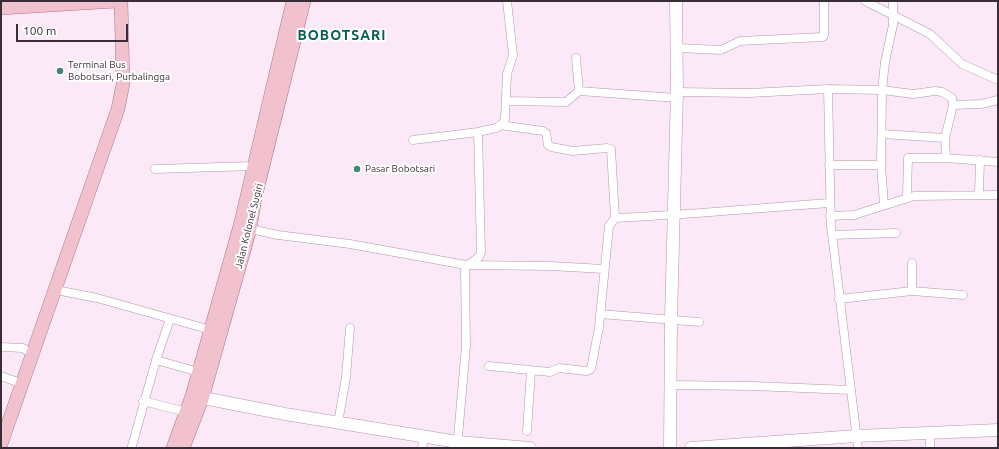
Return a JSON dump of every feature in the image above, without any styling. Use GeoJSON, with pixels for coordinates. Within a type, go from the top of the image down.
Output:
{"type":"FeatureCollection","features":[{"type":"Feature","properties":{"kind":"main road"},"geometry":{"type":"LineString","coordinates":[[1,8],[116,1]]}},
{"type":"Feature","properties":{"kind":"main road"},"geometry":{"type":"LineString","coordinates":[[1,444],[56,290],[118,108],[123,84],[121,1]]}},
{"type":"Feature","properties":{"kind":"main road"},"geometry":{"type":"LineString","coordinates":[[173,448],[187,412],[197,397],[199,372],[211,330],[245,227],[254,166],[293,1]]}},
{"type":"Feature","properties":{"kind":"main road","name":"Jalan Kolonel Sugiri"},"geometry":{"type":"LineString","coordinates":[[183,448],[245,227],[256,198],[304,1]]}},
{"type":"Feature","properties":{"kind":"street"},"geometry":{"type":"LineString","coordinates":[[500,125],[505,118],[507,101],[507,74],[513,55],[507,1]]}},
{"type":"Feature","properties":{"kind":"street"},"geometry":{"type":"LineString","coordinates":[[670,448],[670,320],[678,48],[676,1]]}},
{"type":"Feature","properties":{"kind":"street"},"geometry":{"type":"LineString","coordinates":[[678,48],[721,50],[740,41],[823,37],[824,1]]}},
{"type":"Feature","properties":{"kind":"street"},"geometry":{"type":"LineString","coordinates":[[865,1],[934,36],[962,64],[998,80]]}},
{"type":"Feature","properties":{"kind":"street"},"geometry":{"type":"LineString","coordinates":[[884,205],[881,165],[882,90],[885,62],[893,25],[893,1]]}},
{"type":"Feature","properties":{"kind":"street"},"geometry":{"type":"LineString","coordinates":[[576,58],[579,91]]}},
{"type":"Feature","properties":{"kind":"street"},"geometry":{"type":"LineString","coordinates":[[507,101],[566,102],[579,91],[677,95],[749,94],[828,90],[882,90],[912,94],[927,91],[938,92],[952,98],[953,104],[945,138],[946,158]]}},
{"type":"Feature","properties":{"kind":"street"},"geometry":{"type":"LineString","coordinates":[[828,90],[830,216],[857,442]]}},
{"type":"Feature","properties":{"kind":"street"},"geometry":{"type":"LineString","coordinates":[[953,104],[981,104],[998,100]]}},
{"type":"Feature","properties":{"kind":"street"},"geometry":{"type":"LineString","coordinates":[[413,140],[478,132],[500,125],[543,131],[546,133],[547,143],[551,147],[573,151],[606,148],[611,149],[616,218],[609,226],[598,333],[591,369],[586,371],[563,368],[550,372],[489,366]]}},
{"type":"Feature","properties":{"kind":"street"},"geometry":{"type":"LineString","coordinates":[[466,265],[478,257],[481,252],[478,132]]}},
{"type":"Feature","properties":{"kind":"street"},"geometry":{"type":"LineString","coordinates":[[882,134],[945,138]]}},
{"type":"Feature","properties":{"kind":"street"},"geometry":{"type":"LineString","coordinates":[[907,197],[908,158],[946,158],[998,162]]}},
{"type":"Feature","properties":{"kind":"street"},"geometry":{"type":"LineString","coordinates":[[980,160],[980,194]]}},
{"type":"Feature","properties":{"kind":"street"},"geometry":{"type":"LineString","coordinates":[[829,165],[881,165]]}},
{"type":"Feature","properties":{"kind":"street"},"geometry":{"type":"LineString","coordinates":[[155,169],[254,166]]}},
{"type":"Feature","properties":{"kind":"street"},"geometry":{"type":"LineString","coordinates":[[830,216],[854,215],[907,197],[921,195],[998,195]]}},
{"type":"Feature","properties":{"kind":"street"},"geometry":{"type":"LineString","coordinates":[[616,218],[673,216],[759,207],[829,203]]}},
{"type":"Feature","properties":{"kind":"street"},"geometry":{"type":"LineString","coordinates":[[245,227],[278,235],[350,244],[466,265],[543,265],[604,269]]}},
{"type":"Feature","properties":{"kind":"street"},"geometry":{"type":"LineString","coordinates":[[832,235],[896,233]]}},
{"type":"Feature","properties":{"kind":"street"},"geometry":{"type":"LineString","coordinates":[[912,263],[912,291]]}},
{"type":"Feature","properties":{"kind":"street"},"geometry":{"type":"LineString","coordinates":[[457,445],[466,346],[466,265]]}},
{"type":"Feature","properties":{"kind":"street"},"geometry":{"type":"LineString","coordinates":[[56,290],[96,298],[211,330]]}},
{"type":"Feature","properties":{"kind":"street"},"geometry":{"type":"LineString","coordinates":[[839,299],[912,291],[963,295]]}},
{"type":"Feature","properties":{"kind":"street"},"geometry":{"type":"LineString","coordinates":[[600,314],[699,322]]}},
{"type":"Feature","properties":{"kind":"street"},"geometry":{"type":"LineString","coordinates":[[132,446],[143,401],[170,319]]}},
{"type":"Feature","properties":{"kind":"street"},"geometry":{"type":"LineString","coordinates":[[338,423],[346,377],[350,328]]}},
{"type":"Feature","properties":{"kind":"street"},"geometry":{"type":"LineString","coordinates":[[1,346],[16,349],[23,348],[33,354]]}},
{"type":"Feature","properties":{"kind":"street"},"geometry":{"type":"LineString","coordinates":[[156,360],[199,372]]}},
{"type":"Feature","properties":{"kind":"street"},"geometry":{"type":"LineString","coordinates":[[527,431],[530,371]]}},
{"type":"Feature","properties":{"kind":"street"},"geometry":{"type":"LineString","coordinates":[[1,376],[23,384]]}},
{"type":"Feature","properties":{"kind":"street"},"geometry":{"type":"LineString","coordinates":[[671,385],[753,386],[850,390]]}},
{"type":"Feature","properties":{"kind":"street"},"geometry":{"type":"LineString","coordinates":[[197,397],[280,414],[424,436],[457,445],[530,448]]}},
{"type":"Feature","properties":{"kind":"street"},"geometry":{"type":"LineString","coordinates":[[143,401],[187,412]]}},
{"type":"Feature","properties":{"kind":"street"},"geometry":{"type":"LineString","coordinates":[[691,448],[857,442],[930,432],[998,430]]}},
{"type":"Feature","properties":{"kind":"street"},"geometry":{"type":"LineString","coordinates":[[930,432],[930,448]]}},
{"type":"Feature","properties":{"kind":"street"},"geometry":{"type":"LineString","coordinates":[[422,448],[424,436]]}},
{"type":"Feature","properties":{"kind":"place","name":"Terminal Bus Bobotsari, Purbalingga"},"geometry":{"type":"Point","coordinates":[60,71]}},
{"type":"Feature","properties":{"kind":"place","name":"Pasar Bobotsari"},"geometry":{"type":"Point","coordinates":[357,169]}},
{"type":"Feature","properties":{"kind":"district","name":"BOBOTSARI"},"geometry":{"type":"Point","coordinates":[342,35]}}]}
